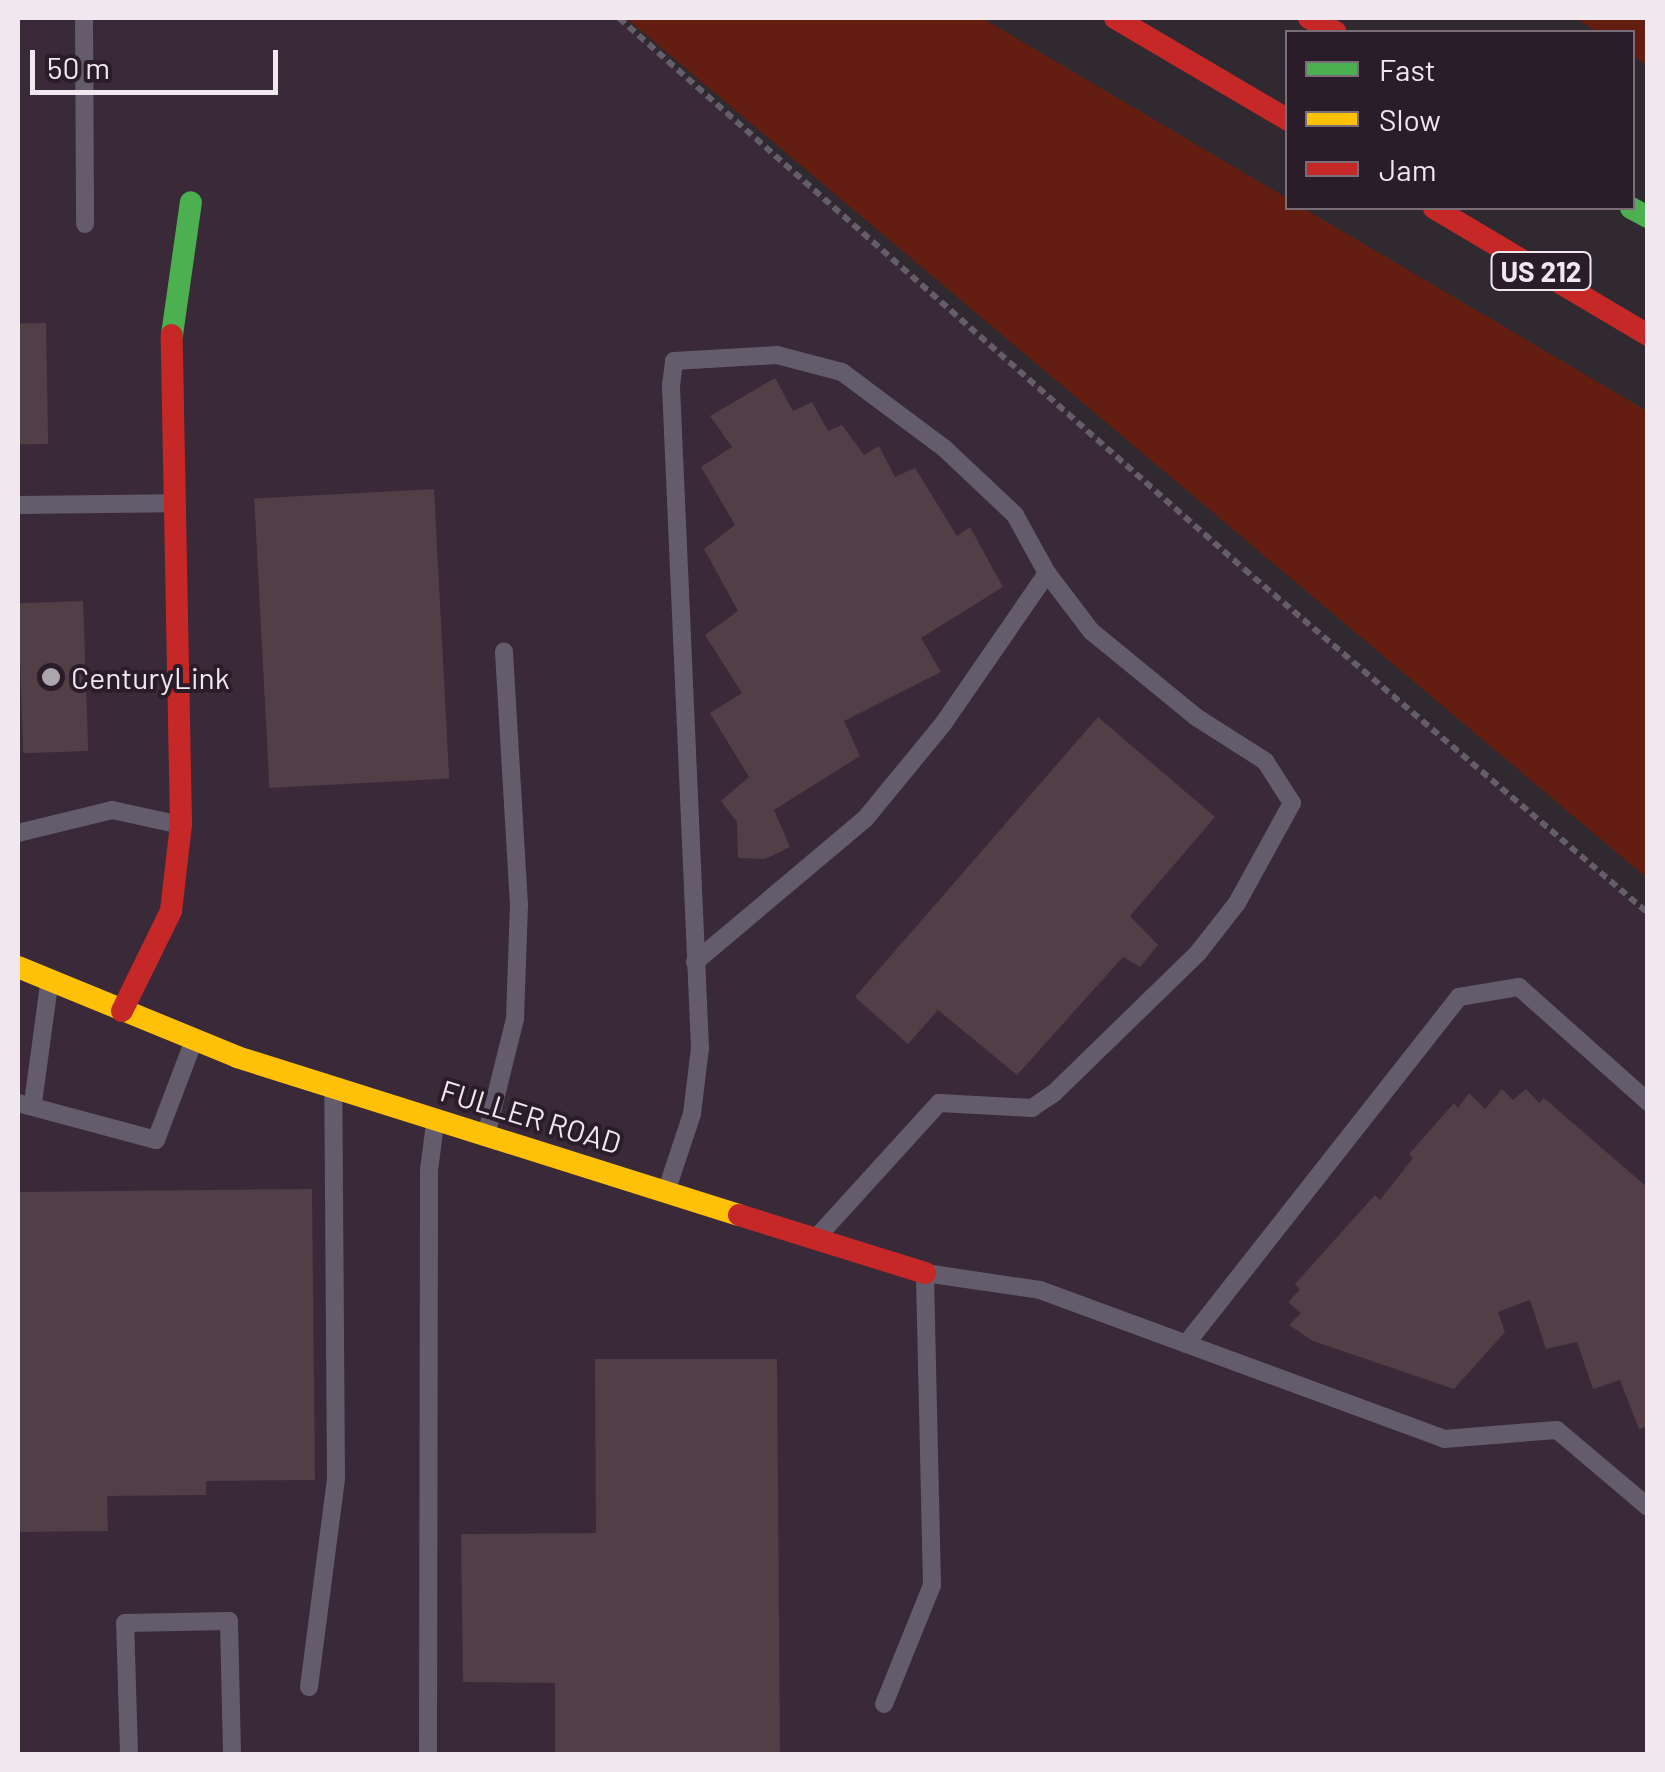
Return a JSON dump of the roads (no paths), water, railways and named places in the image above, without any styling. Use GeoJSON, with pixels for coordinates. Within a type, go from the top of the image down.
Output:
{"type":"FeatureCollection","features":[{"type":"Feature","properties":{"kind":"main road"},"geometry":{"type":"LineString","coordinates":[[1115,18],[1285,118]]}},
{"type":"Feature","properties":{"kind":"main road"},"geometry":{"type":"LineString","coordinates":[[1309,18],[1331,30]]}},
{"type":"Feature","properties":{"kind":"main road"},"geometry":{"type":"LineString","coordinates":[[122,1011],[172,911],[181,824],[184,735],[168,354],[191,202]]}},
{"type":"Feature","properties":{"kind":"main road","name":"US 212"},"geometry":{"type":"LineString","coordinates":[[1437,210],[1648,335]]}},
{"type":"Feature","properties":{"kind":"main road","name":"FULLER ROAD"},"geometry":{"type":"LineString","coordinates":[[18,967],[194,1040],[925,1273]]}},
{"type":"Feature","properties":{"kind":"lane"},"geometry":{"type":"LineString","coordinates":[[84,18],[85,224]]}},
{"type":"Feature","properties":{"kind":"lane"},"geometry":{"type":"LineString","coordinates":[[667,1190],[692,1114],[700,1048],[674,361],[776,355],[842,372],[944,448],[1015,515],[1047,573],[1106,644],[1196,717],[1265,761],[1292,802],[1237,903],[1198,953],[1054,1093],[1032,1108],[939,1103],[818,1236]]}},
{"type":"Feature","properties":{"kind":"lane"},"geometry":{"type":"LineString","coordinates":[[18,505],[172,502]]}},
{"type":"Feature","properties":{"kind":"lane"},"geometry":{"type":"LineString","coordinates":[[694,962],[864,820],[943,724],[1047,573]]}},
{"type":"Feature","properties":{"kind":"lane"},"geometry":{"type":"LineString","coordinates":[[486,1134],[514,1019],[518,943],[504,651]]}},
{"type":"Feature","properties":{"kind":"lane"},"geometry":{"type":"LineString","coordinates":[[18,833],[112,810],[181,824]]}},
{"type":"Feature","properties":{"kind":"lane"},"geometry":{"type":"LineString","coordinates":[[50,980],[25,1103],[156,1140],[194,1040]]}},
{"type":"Feature","properties":{"kind":"lane"},"geometry":{"type":"LineString","coordinates":[[1186,1344],[1459,997],[1519,987],[1648,1102]]}},
{"type":"Feature","properties":{"kind":"lane"},"geometry":{"type":"LineString","coordinates":[[310,1687],[336,1478],[333,1086]]}},
{"type":"Feature","properties":{"kind":"lane"},"geometry":{"type":"LineString","coordinates":[[428,1754],[429,1170],[436,1118]]}},
{"type":"Feature","properties":{"kind":"lane"},"geometry":{"type":"LineString","coordinates":[[884,1704],[932,1585],[925,1273],[1040,1290],[1444,1439],[1557,1430],[1648,1507]]}},
{"type":"Feature","properties":{"kind":"lane"},"geometry":{"type":"LineString","coordinates":[[129,1754],[124,1624],[229,1621],[232,1754]]}},
{"type":"Feature","properties":{"kind":"place","name":"CenturyLink"},"geometry":{"type":"Point","coordinates":[51,677]}}]}
